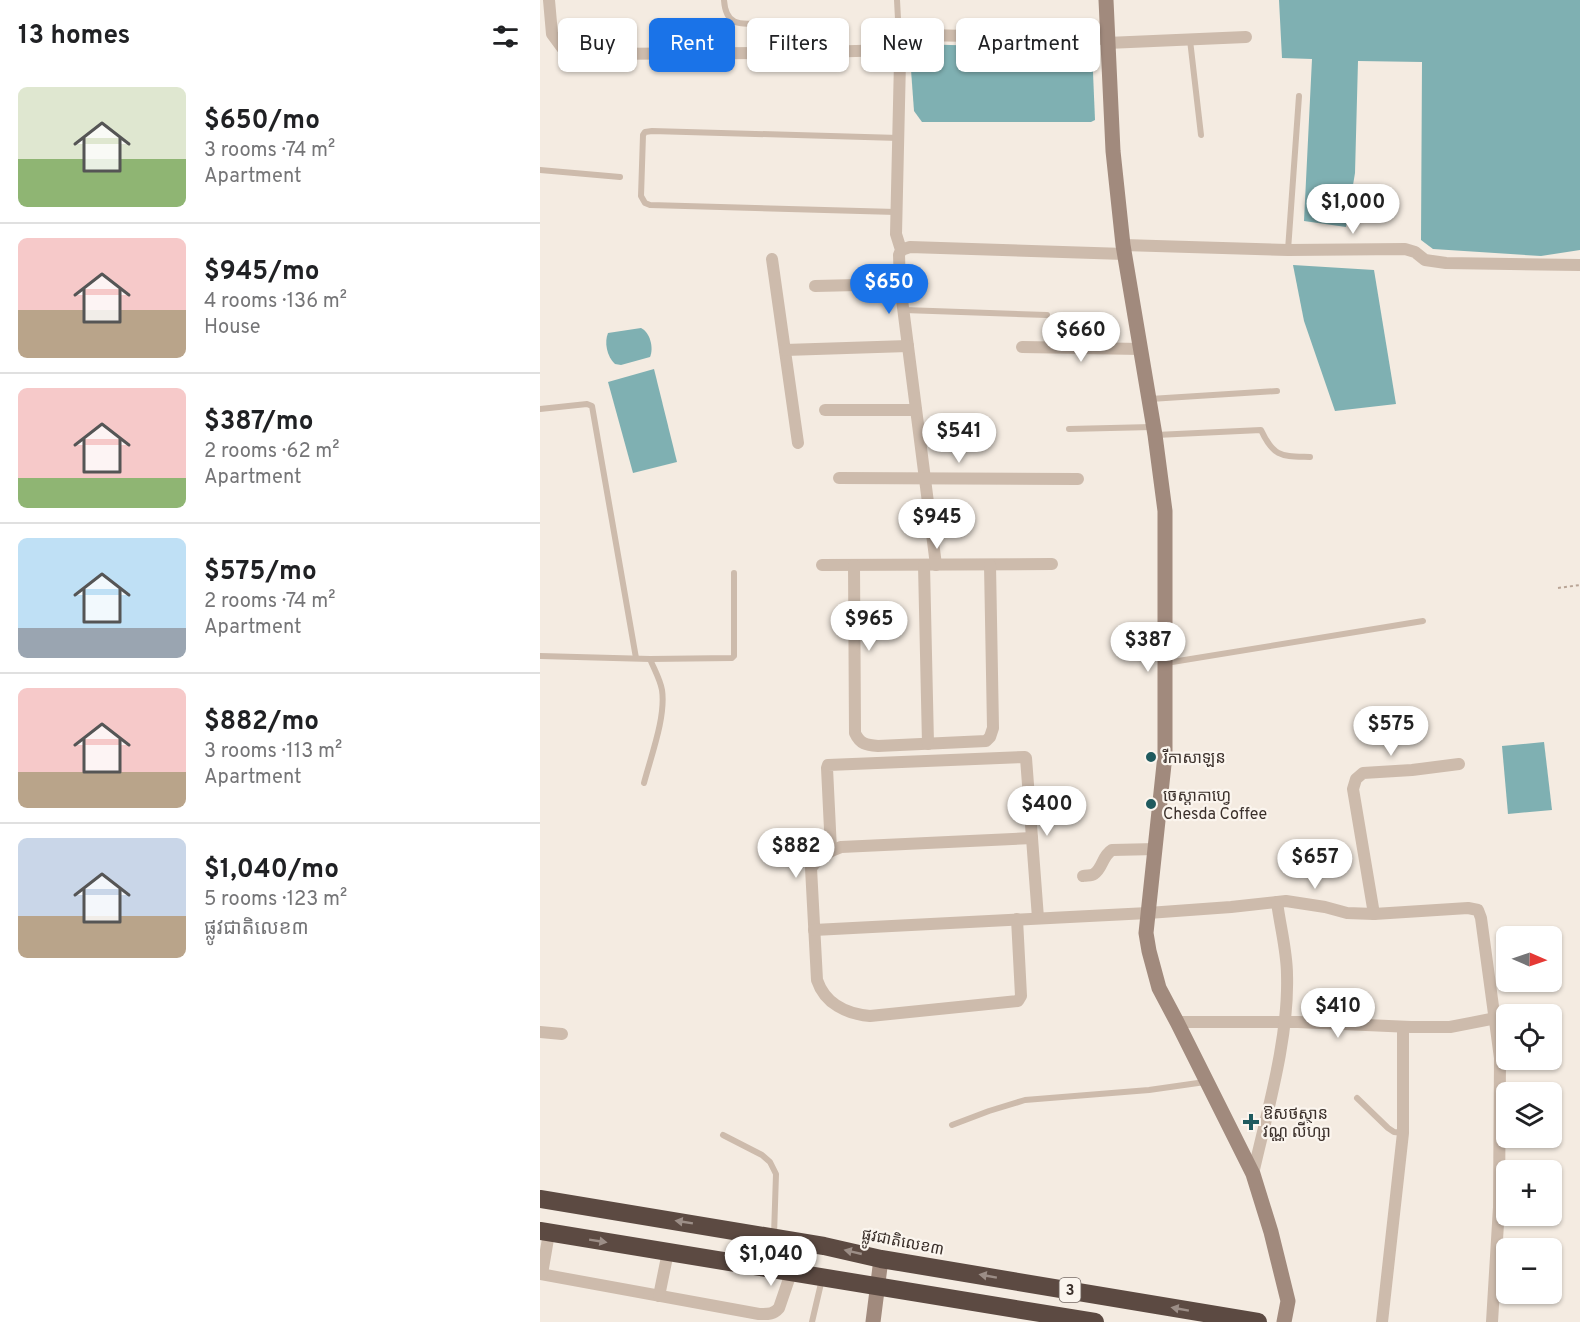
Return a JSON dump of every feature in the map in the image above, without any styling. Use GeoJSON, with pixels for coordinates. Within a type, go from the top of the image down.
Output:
{"type":"FeatureCollection","features":[{"type":"Feature","properties":{"kind":"highway","name":"ផ្លូវជាតិលេខ៣"},"geometry":{"type":"LineString","coordinates":[[540,1198],[1258,1322]]}},
{"type":"Feature","properties":{"kind":"highway","name":"3"},"geometry":{"type":"LineString","coordinates":[[544,1232],[1095,1322]]}},
{"type":"Feature","properties":{"kind":"street"},"geometry":{"type":"LineString","coordinates":[[549,0],[552,34],[563,49],[579,54],[747,53]]}},
{"type":"Feature","properties":{"kind":"street"},"geometry":{"type":"LineString","coordinates":[[1106,0],[1113,151],[1124,249],[1155,431],[1165,511],[1165,755],[1146,933],[1159,988],[1253,1174],[1271,1232],[1288,1301],[1284,1322]]}},
{"type":"Feature","properties":{"kind":"street"},"geometry":{"type":"LineString","coordinates":[[944,36],[1107,41],[1246,37]]}},
{"type":"Feature","properties":{"kind":"street"},"geometry":{"type":"LineString","coordinates":[[900,72],[896,234],[901,250],[899,255],[900,284],[925,478],[930,565],[928,744]]}},
{"type":"Feature","properties":{"kind":"street"},"geometry":{"type":"LineString","coordinates":[[901,250],[910,247],[1405,249],[1415,252],[1425,260],[1446,263],[1580,265]]}},
{"type":"Feature","properties":{"kind":"street"},"geometry":{"type":"LineString","coordinates":[[772,259],[798,443]]}},
{"type":"Feature","properties":{"kind":"street"},"geometry":{"type":"LineString","coordinates":[[815,286],[900,284]]}},
{"type":"Feature","properties":{"kind":"street"},"geometry":{"type":"LineString","coordinates":[[785,350],[908,346]]}},
{"type":"Feature","properties":{"kind":"street"},"geometry":{"type":"LineString","coordinates":[[1022,347],[1141,349]]}},
{"type":"Feature","properties":{"kind":"street"},"geometry":{"type":"LineString","coordinates":[[825,410],[916,410]]}},
{"type":"Feature","properties":{"kind":"street"},"geometry":{"type":"LineString","coordinates":[[839,478],[1078,479]]}},
{"type":"Feature","properties":{"kind":"street"},"geometry":{"type":"LineString","coordinates":[[822,565],[1052,564]]}},
{"type":"Feature","properties":{"kind":"street"},"geometry":{"type":"LineString","coordinates":[[854,565],[855,733],[858,740],[865,745],[878,746],[986,741],[990,737],[993,728],[990,565]]}},
{"type":"Feature","properties":{"kind":"street"},"geometry":{"type":"LineString","coordinates":[[831,850],[828,765],[1025,757],[1038,918]]}},
{"type":"Feature","properties":{"kind":"street"},"geometry":{"type":"LineString","coordinates":[[1374,914],[1353,789],[1356,779],[1363,773],[1459,764]]}},
{"type":"Feature","properties":{"kind":"street"},"geometry":{"type":"LineString","coordinates":[[1017,919],[1021,996],[1018,1001],[870,1016],[851,1013],[826,997],[817,980],[811,868],[831,850],[841,847],[1032,838]]}},
{"type":"Feature","properties":{"kind":"street"},"geometry":{"type":"LineString","coordinates":[[1083,876],[1094,874],[1105,854],[1112,850],[1156,849]]}},
{"type":"Feature","properties":{"kind":"street"},"geometry":{"type":"LineString","coordinates":[[814,930],[1148,913],[1286,901],[1347,913],[1374,914],[1468,908],[1478,910],[1481,918],[1496,1018],[1450,1027],[1285,1022],[1177,1022]]}},
{"type":"Feature","properties":{"kind":"street"},"geometry":{"type":"LineString","coordinates":[[1253,1174],[1285,1022],[1287,974],[1277,902]]}},
{"type":"Feature","properties":{"kind":"street"},"geometry":{"type":"LineString","coordinates":[[1382,1322],[1403,1133],[1403,1027]]}},
{"type":"Feature","properties":{"kind":"street"},"geometry":{"type":"LineString","coordinates":[[540,1032],[562,1035]]}},
{"type":"Feature","properties":{"kind":"street"},"geometry":{"type":"LineString","coordinates":[[1492,1322],[1499,1196],[1500,1070]]}},
{"type":"Feature","properties":{"kind":"street"},"geometry":{"type":"LineString","coordinates":[[544,1232],[541,1274],[759,1314],[776,1312],[791,1273]]}},
{"type":"Feature","properties":{"kind":"street"},"geometry":{"type":"LineString","coordinates":[[659,1296],[668,1252]]}},
{"type":"Feature","properties":{"kind":"street"},"geometry":{"type":"LineString","coordinates":[[873,1322],[881,1258]]}},
{"type":"Feature","properties":{"kind":"lane"},"geometry":{"type":"LineString","coordinates":[[724,0],[725,11],[730,19],[739,24],[747,24]]}},
{"type":"Feature","properties":{"kind":"lane"},"geometry":{"type":"LineString","coordinates":[[897,0],[898,18]]}},
{"type":"Feature","properties":{"kind":"lane"},"geometry":{"type":"LineString","coordinates":[[1190,40],[1201,135]]}},
{"type":"Feature","properties":{"kind":"lane"},"geometry":{"type":"LineString","coordinates":[[1288,250],[1299,96]]}},
{"type":"Feature","properties":{"kind":"lane"},"geometry":{"type":"LineString","coordinates":[[896,212],[651,205],[645,203],[641,196],[643,135],[645,132],[652,131],[899,138]]}},
{"type":"Feature","properties":{"kind":"lane"},"geometry":{"type":"LineString","coordinates":[[540,170],[620,177]]}},
{"type":"Feature","properties":{"kind":"lane"},"geometry":{"type":"LineString","coordinates":[[903,310],[1047,315]]}},
{"type":"Feature","properties":{"kind":"lane"},"geometry":{"type":"LineString","coordinates":[[1149,399],[1277,391]]}},
{"type":"Feature","properties":{"kind":"lane"},"geometry":{"type":"LineString","coordinates":[[540,409],[588,404],[592,406],[636,658]]}},
{"type":"Feature","properties":{"kind":"lane"},"geometry":{"type":"LineString","coordinates":[[1068,429],[1261,430],[1265,439],[1282,456],[1310,457]]}},
{"type":"Feature","properties":{"kind":"lane"},"geometry":{"type":"LineString","coordinates":[[540,656],[650,659],[732,658],[734,656],[734,573]]}},
{"type":"Feature","properties":{"kind":"lane"},"geometry":{"type":"LineString","coordinates":[[1164,663],[1423,621]]}},
{"type":"Feature","properties":{"kind":"lane"},"geometry":{"type":"LineString","coordinates":[[644,783],[663,701],[662,688],[650,659]]}},
{"type":"Feature","properties":{"kind":"lane"},"geometry":{"type":"LineString","coordinates":[[952,1125],[1025,1100],[1149,1090],[1207,1082]]}},
{"type":"Feature","properties":{"kind":"lane"},"geometry":{"type":"LineString","coordinates":[[1357,1098],[1388,1128],[1394,1132],[1403,1133]]}},
{"type":"Feature","properties":{"kind":"lane"},"geometry":{"type":"LineString","coordinates":[[723,1135],[762,1155],[770,1162],[776,1174],[774,1237]]}},
{"type":"Feature","properties":{"kind":"lane"},"geometry":{"type":"LineString","coordinates":[[812,1322],[822,1278]]}},
{"type":"Feature","properties":{"kind":"path"},"geometry":{"type":"LineString","coordinates":[[1558,588],[1580,585]]}},
{"type":"Feature","properties":{"kind":"water"},"geometry":{"type":"Polygon","coordinates":[[[1279,0],[1580,0],[1580,250],[1541,256],[1433,249],[1421,240],[1422,62],[1358,61],[1355,173],[1346,227],[1304,221],[1312,59],[1282,58],[1279,0]]]}},
{"type":"Feature","properties":{"kind":"water"},"geometry":{"type":"Polygon","coordinates":[[[944,45],[956,45],[956,72],[1093,72],[1095,120],[1091,122],[922,122],[914,111],[911,72],[944,72],[944,45]]]}},
{"type":"Feature","properties":{"kind":"water"},"geometry":{"type":"Polygon","coordinates":[[[1293,265],[1374,270],[1396,404],[1335,411],[1304,321],[1293,265]]]}},
{"type":"Feature","properties":{"kind":"water"},"geometry":{"type":"Polygon","coordinates":[[[641,328],[647,333],[650,341],[652,349],[650,357],[621,365],[615,364],[607,349],[608,333],[641,328]]]}},
{"type":"Feature","properties":{"kind":"water"},"geometry":{"type":"Polygon","coordinates":[[[654,369],[677,462],[633,473],[608,382],[654,369]]]}},
{"type":"Feature","properties":{"kind":"water"},"geometry":{"type":"Polygon","coordinates":[[[1544,742],[1552,810],[1508,814],[1502,746],[1544,742]]]}},
{"type":"Feature","properties":{"kind":"place","name":"រីកាសាឡន"},"geometry":{"type":"Point","coordinates":[1151,757]}},
{"type":"Feature","properties":{"kind":"place","name":"ចេស្ដាកាហ្វេ Chesda Coffee"},"geometry":{"type":"Point","coordinates":[1151,804]}},
{"type":"Feature","properties":{"kind":"place","name":"ឱសថស្ថាន វណ្ណ លីហ្សា"},"geometry":{"type":"Point","coordinates":[1251,1122]}}]}
